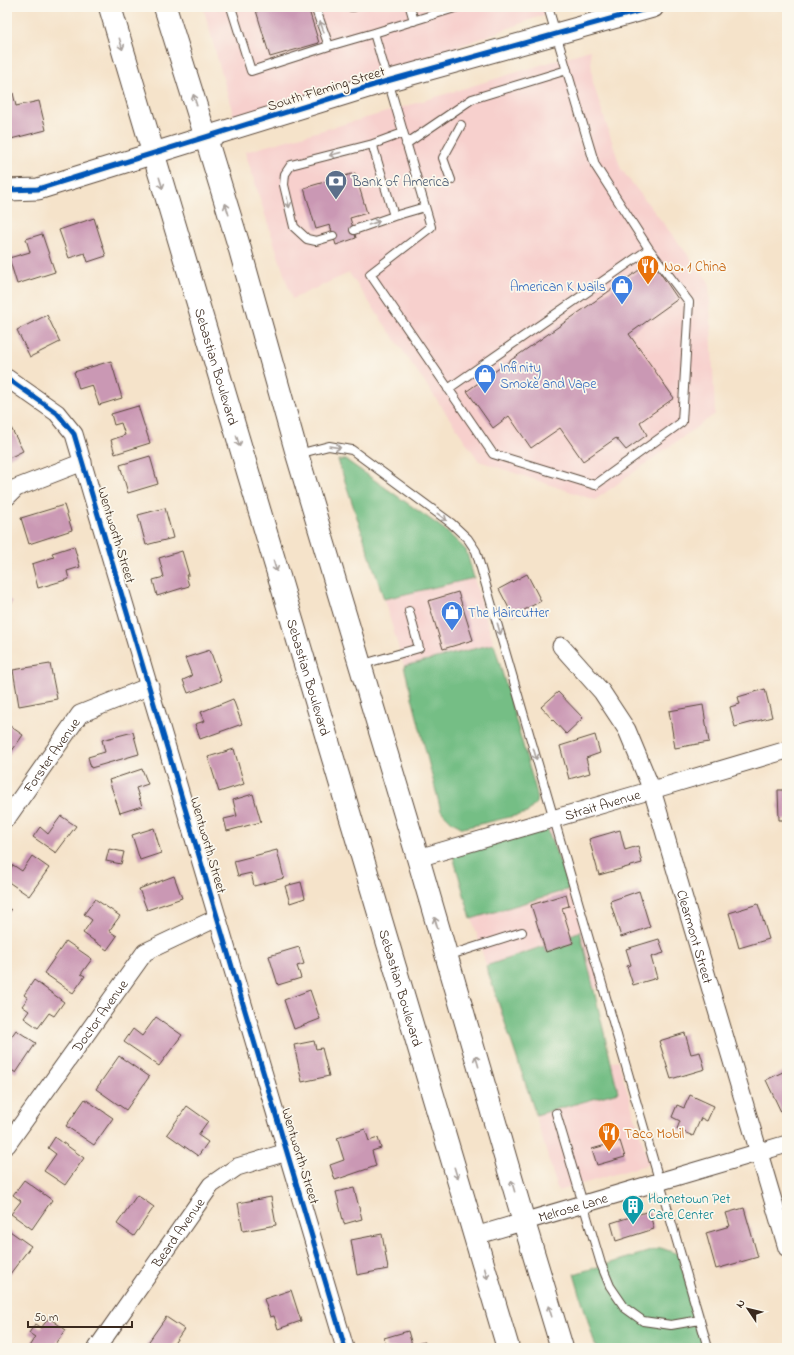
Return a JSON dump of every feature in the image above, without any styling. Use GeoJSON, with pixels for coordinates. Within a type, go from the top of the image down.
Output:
{"type":"FeatureCollection","features":[{"type":"Feature","properties":{"kind":"main road","name":"Sebastian Boulevard"},"geometry":{"type":"LineString","coordinates":[[110,7],[508,1348]]}},
{"type":"Feature","properties":{"kind":"main road"},"geometry":{"type":"LineString","coordinates":[[168,9],[239,246],[297,454],[562,1348]]}},
{"type":"Feature","properties":{"kind":"street","name":"South Fleming Street"},"geometry":{"type":"LineString","coordinates":[[7,190],[38,189],[388,81],[654,7]]}},
{"type":"Feature","properties":{"kind":"street","name":"Wentworth Street"},"geometry":{"type":"LineString","coordinates":[[7,378],[57,414],[74,434],[150,686],[217,918],[345,1348]]}},
{"type":"Feature","properties":{"kind":"street"},"geometry":{"type":"LineString","coordinates":[[7,497],[16,488],[83,462]]}},
{"type":"Feature","properties":{"kind":"street","name":"Clearmont Street"},"geometry":{"type":"LineString","coordinates":[[561,646],[602,692],[628,730],[652,790],[787,1248]]}},
{"type":"Feature","properties":{"kind":"street","name":"Forster Avenue"},"geometry":{"type":"LineString","coordinates":[[7,818],[80,714],[150,686]]}},
{"type":"Feature","properties":{"kind":"street","name":"Strait Avenue"},"geometry":{"type":"LineString","coordinates":[[418,858],[787,750]]}},
{"type":"Feature","properties":{"kind":"street","name":"Doctor Avenue"},"geometry":{"type":"LineString","coordinates":[[7,1145],[145,952],[217,918]]}},
{"type":"Feature","properties":{"kind":"street","name":"Melrose Lane"},"geometry":{"type":"LineString","coordinates":[[474,1236],[787,1144]]}},
{"type":"Feature","properties":{"kind":"street","name":"Beard Avenue"},"geometry":{"type":"LineString","coordinates":[[97,1348],[211,1185],[237,1167],[287,1152]]}},
{"type":"Feature","properties":{"kind":"lane"},"geometry":{"type":"LineString","coordinates":[[231,7],[251,71],[458,7]]}},
{"type":"Feature","properties":{"kind":"lane"},"geometry":{"type":"LineString","coordinates":[[315,7],[329,46]]}},
{"type":"Feature","properties":{"kind":"lane"},"geometry":{"type":"LineString","coordinates":[[410,7],[414,21]]}},
{"type":"Feature","properties":{"kind":"lane"},"geometry":{"type":"LineString","coordinates":[[374,33],[431,227],[370,274],[493,454],[595,485],[682,422],[689,302],[649,249],[595,165],[548,7]]}},
{"type":"Feature","properties":{"kind":"lane"},"geometry":{"type":"LineString","coordinates":[[406,144],[472,100],[567,70]]}},
{"type":"Feature","properties":{"kind":"lane"},"geometry":{"type":"LineString","coordinates":[[450,180],[443,158],[461,125]]}},
{"type":"Feature","properties":{"kind":"lane"},"geometry":{"type":"LineString","coordinates":[[333,236],[316,241],[307,239],[294,227],[284,185],[285,174],[291,165],[373,144],[403,133]]}},
{"type":"Feature","properties":{"kind":"lane"},"geometry":{"type":"LineString","coordinates":[[373,144],[394,216]]}},
{"type":"Feature","properties":{"kind":"lane"},"geometry":{"type":"LineString","coordinates":[[354,230],[425,207]]}},
{"type":"Feature","properties":{"kind":"lane"},"geometry":{"type":"LineString","coordinates":[[448,389],[649,249]]}},
{"type":"Feature","properties":{"kind":"lane"},"geometry":{"type":"LineString","coordinates":[[297,454],[329,446],[352,450],[451,523],[468,539],[476,551],[708,1348]]}},
{"type":"Feature","properties":{"kind":"lane"},"geometry":{"type":"LineString","coordinates":[[360,665],[419,648],[409,611]]}},
{"type":"Feature","properties":{"kind":"lane"},"geometry":{"type":"LineString","coordinates":[[446,956],[522,932]]}},
{"type":"Feature","properties":{"kind":"lane"},"geometry":{"type":"LineString","coordinates":[[556,1113],[601,1264],[610,1286],[625,1308],[643,1321],[671,1325],[700,1320]]}},
{"type":"Feature","properties":{"kind":"shaded area"},"geometry":{"type":"Polygon","coordinates":[[[203,7],[565,7],[385,74],[235,121],[203,7]]]}},
{"type":"Feature","properties":{"kind":"shaded area"},"geometry":{"type":"Polygon","coordinates":[[[590,50],[593,83],[621,169],[709,282],[715,414],[595,500],[479,461],[349,273],[292,299],[245,152],[380,114],[590,50]]]}},
{"type":"Feature","properties":{"kind":"shaded area"},"geometry":{"type":"Polygon","coordinates":[[[474,578],[494,644],[404,666],[384,599],[474,578]]]}},
{"type":"Feature","properties":{"kind":"shaded area"},"geometry":{"type":"Polygon","coordinates":[[[557,826],[602,986],[503,1021],[453,856],[557,826]]]}},
{"type":"Feature","properties":{"kind":"shaded area"},"geometry":{"type":"Polygon","coordinates":[[[618,1060],[649,1164],[558,1191],[527,1087],[618,1060]]]}},
{"type":"Feature","properties":{"kind":"green space"},"geometry":{"type":"Polygon","coordinates":[[[338,460],[346,460],[444,529],[466,550],[474,578],[384,599],[338,460]]]}},
{"type":"Feature","properties":{"kind":"green space"},"geometry":{"type":"Polygon","coordinates":[[[494,644],[537,794],[536,803],[527,813],[463,828],[452,822],[441,811],[404,666],[494,644]]]}},
{"type":"Feature","properties":{"kind":"green space"},"geometry":{"type":"Polygon","coordinates":[[[547,828],[570,889],[471,919],[453,856],[547,828]]]}},
{"type":"Feature","properties":{"kind":"green space"},"geometry":{"type":"Polygon","coordinates":[[[580,931],[618,1092],[536,1115],[486,966],[544,946],[546,952],[573,943],[571,935],[580,931]]]}},
{"type":"Feature","properties":{"kind":"green space"},"geometry":{"type":"Polygon","coordinates":[[[661,1248],[678,1254],[705,1348],[596,1348],[574,1274],[661,1248]]]}},
{"type":"Feature","properties":{"kind":"building"},"geometry":{"type":"Polygon","coordinates":[[[255,7],[308,7],[319,43],[270,57],[255,7]]]}},
{"type":"Feature","properties":{"kind":"building"},"geometry":{"type":"Polygon","coordinates":[[[13,93],[16,106],[39,101],[46,130],[7,140],[7,94],[13,93]]]}},
{"type":"Feature","properties":{"kind":"building","name":"Bank of America"},"geometry":{"type":"Polygon","coordinates":[[[355,173],[367,213],[350,218],[356,238],[336,245],[330,225],[316,229],[304,188],[355,173]]]}},
{"type":"Feature","properties":{"kind":"building"},"geometry":{"type":"Polygon","coordinates":[[[94,218],[106,256],[88,262],[85,253],[69,258],[59,230],[94,218]]]}},
{"type":"Feature","properties":{"kind":"building"},"geometry":{"type":"Polygon","coordinates":[[[42,234],[55,272],[17,284],[9,258],[30,252],[26,239],[42,234]]]}},
{"type":"Feature","properties":{"kind":"building"},"geometry":{"type":"Polygon","coordinates":[[[652,261],[678,299],[629,334],[674,398],[640,422],[647,435],[626,450],[616,438],[583,461],[560,428],[531,448],[509,416],[493,428],[467,391],[652,261]]]}},
{"type":"Feature","properties":{"kind":"building"},"geometry":{"type":"Polygon","coordinates":[[[47,315],[60,342],[30,357],[17,330],[47,315]]]}},
{"type":"Feature","properties":{"kind":"building"},"geometry":{"type":"Polygon","coordinates":[[[111,361],[122,398],[99,405],[92,385],[79,389],[74,372],[111,361]]]}},
{"type":"Feature","properties":{"kind":"building"},"geometry":{"type":"Polygon","coordinates":[[[138,406],[150,443],[115,454],[111,440],[125,435],[121,423],[114,425],[111,414],[138,406]]]}},
{"type":"Feature","properties":{"kind":"building"},"geometry":{"type":"Polygon","coordinates":[[[7,420],[23,451],[7,459],[7,420]]]}},
{"type":"Feature","properties":{"kind":"building"},"geometry":{"type":"Polygon","coordinates":[[[150,456],[158,484],[128,493],[120,465],[150,456]]]}},
{"type":"Feature","properties":{"kind":"building"},"geometry":{"type":"Polygon","coordinates":[[[64,505],[72,530],[29,544],[21,518],[64,505]]]}},
{"type":"Feature","properties":{"kind":"building"},"geometry":{"type":"Polygon","coordinates":[[[165,508],[173,538],[146,545],[138,515],[165,508]]]}},
{"type":"Feature","properties":{"kind":"building"},"geometry":{"type":"Polygon","coordinates":[[[74,546],[80,567],[67,571],[69,579],[38,588],[32,564],[54,557],[52,553],[74,546]]]}},
{"type":"Feature","properties":{"kind":"building"},"geometry":{"type":"Polygon","coordinates":[[[182,551],[189,575],[186,575],[189,586],[157,596],[153,580],[164,577],[159,558],[182,551]]]}},
{"type":"Feature","properties":{"kind":"building"},"geometry":{"type":"Polygon","coordinates":[[[527,574],[541,601],[513,616],[499,589],[527,574]]]}},
{"type":"Feature","properties":{"kind":"building"},"geometry":{"type":"Polygon","coordinates":[[[458,592],[473,640],[443,649],[428,601],[458,592]]]}},
{"type":"Feature","properties":{"kind":"building"},"geometry":{"type":"Polygon","coordinates":[[[7,598],[12,602],[7,609],[7,598]]]}},
{"type":"Feature","properties":{"kind":"building"},"geometry":{"type":"Polygon","coordinates":[[[210,650],[221,681],[188,693],[183,680],[192,676],[185,658],[210,650]]]}},
{"type":"Feature","properties":{"kind":"building"},"geometry":{"type":"Polygon","coordinates":[[[50,664],[57,699],[19,706],[13,670],[50,664]]]}},
{"type":"Feature","properties":{"kind":"building"},"geometry":{"type":"Polygon","coordinates":[[[765,689],[772,717],[735,727],[730,707],[740,704],[738,697],[765,689]]]}},
{"type":"Feature","properties":{"kind":"building"},"geometry":{"type":"Polygon","coordinates":[[[558,692],[583,718],[566,734],[541,707],[558,692]]]}},
{"type":"Feature","properties":{"kind":"building"},"geometry":{"type":"Polygon","coordinates":[[[233,699],[242,724],[200,739],[195,724],[205,721],[201,712],[233,699]]]}},
{"type":"Feature","properties":{"kind":"building"},"geometry":{"type":"Polygon","coordinates":[[[703,705],[709,742],[675,748],[669,711],[703,705]]]}},
{"type":"Feature","properties":{"kind":"building"},"geometry":{"type":"Polygon","coordinates":[[[7,724],[23,735],[7,758],[7,724]]]}},
{"type":"Feature","properties":{"kind":"building"},"geometry":{"type":"Polygon","coordinates":[[[133,732],[139,754],[91,768],[88,757],[105,752],[102,740],[133,732]]]}},
{"type":"Feature","properties":{"kind":"building"},"geometry":{"type":"Polygon","coordinates":[[[595,735],[600,753],[586,758],[590,773],[569,779],[560,746],[595,735]]]}},
{"type":"Feature","properties":{"kind":"building"},"geometry":{"type":"Polygon","coordinates":[[[234,749],[244,784],[219,792],[208,757],[234,749]]]}},
{"type":"Feature","properties":{"kind":"building"},"geometry":{"type":"Polygon","coordinates":[[[142,769],[148,784],[136,788],[142,806],[120,813],[109,780],[142,769]]]}},
{"type":"Feature","properties":{"kind":"building"},"geometry":{"type":"Polygon","coordinates":[[[778,790],[787,790],[787,820],[779,820],[778,790]]]}},
{"type":"Feature","properties":{"kind":"building"},"geometry":{"type":"Polygon","coordinates":[[[253,794],[261,822],[227,831],[224,819],[237,816],[233,800],[253,794]]]}},
{"type":"Feature","properties":{"kind":"building"},"geometry":{"type":"Polygon","coordinates":[[[61,816],[76,826],[56,853],[33,837],[40,827],[48,834],[61,816]]]}},
{"type":"Feature","properties":{"kind":"building"},"geometry":{"type":"Polygon","coordinates":[[[154,828],[161,853],[140,860],[132,835],[154,828]]]}},
{"type":"Feature","properties":{"kind":"building"},"geometry":{"type":"Polygon","coordinates":[[[620,830],[625,850],[638,846],[642,863],[599,875],[589,839],[620,830]]]}},
{"type":"Feature","properties":{"kind":"building"},"geometry":{"type":"Polygon","coordinates":[[[109,849],[124,852],[121,864],[106,861],[109,849]]]}},
{"type":"Feature","properties":{"kind":"building"},"geometry":{"type":"Polygon","coordinates":[[[277,850],[284,878],[254,886],[251,873],[238,876],[234,861],[277,850]]]}},
{"type":"Feature","properties":{"kind":"building"},"geometry":{"type":"Polygon","coordinates":[[[32,856],[49,868],[29,896],[7,881],[7,873],[13,865],[22,871],[32,856]]]}},
{"type":"Feature","properties":{"kind":"building"},"geometry":{"type":"Polygon","coordinates":[[[174,876],[182,898],[147,910],[139,889],[174,876]]]}},
{"type":"Feature","properties":{"kind":"building"},"geometry":{"type":"Polygon","coordinates":[[[301,882],[305,898],[290,903],[285,886],[301,882]]]}},
{"type":"Feature","properties":{"kind":"building"},"geometry":{"type":"Polygon","coordinates":[[[639,891],[650,927],[621,937],[610,901],[639,891]]]}},
{"type":"Feature","properties":{"kind":"building"},"geometry":{"type":"Polygon","coordinates":[[[566,894],[569,906],[562,908],[573,943],[546,952],[531,905],[566,894]]]}},
{"type":"Feature","properties":{"kind":"building"},"geometry":{"type":"Polygon","coordinates":[[[95,899],[120,916],[109,931],[117,936],[107,950],[83,933],[92,920],[84,914],[95,899]]]}},
{"type":"Feature","properties":{"kind":"building"},"geometry":{"type":"Polygon","coordinates":[[[758,904],[769,939],[739,948],[729,913],[758,904]]]}},
{"type":"Feature","properties":{"kind":"building"},"geometry":{"type":"Polygon","coordinates":[[[7,907],[11,910],[7,916],[7,907]]]}},
{"type":"Feature","properties":{"kind":"building"},"geometry":{"type":"Polygon","coordinates":[[[659,939],[664,953],[651,957],[657,978],[633,985],[627,966],[631,965],[626,949],[659,939]]]}},
{"type":"Feature","properties":{"kind":"building"},"geometry":{"type":"Polygon","coordinates":[[[66,941],[92,959],[81,974],[85,976],[73,993],[44,973],[66,941]]]}},
{"type":"Feature","properties":{"kind":"building"},"geometry":{"type":"Polygon","coordinates":[[[299,947],[304,964],[297,966],[301,978],[278,985],[269,956],[299,947]]]}},
{"type":"Feature","properties":{"kind":"building"},"geometry":{"type":"Polygon","coordinates":[[[34,980],[64,1002],[54,1016],[49,1013],[38,1028],[24,1018],[29,1011],[22,1006],[28,998],[24,995],[34,980]]]}},
{"type":"Feature","properties":{"kind":"building"},"geometry":{"type":"Polygon","coordinates":[[[310,990],[320,1019],[294,1029],[284,1000],[310,990]]]}},
{"type":"Feature","properties":{"kind":"building"},"geometry":{"type":"Polygon","coordinates":[[[156,1017],[182,1035],[159,1066],[124,1042],[133,1029],[142,1036],[156,1017]]]}},
{"type":"Feature","properties":{"kind":"building"},"geometry":{"type":"Polygon","coordinates":[[[16,1030],[36,1043],[16,1073],[7,1067],[7,1035],[11,1037],[16,1030]]]}},
{"type":"Feature","properties":{"kind":"building"},"geometry":{"type":"Polygon","coordinates":[[[685,1033],[691,1054],[700,1052],[705,1069],[671,1079],[659,1041],[685,1033]]]}},
{"type":"Feature","properties":{"kind":"building"},"geometry":{"type":"Polygon","coordinates":[[[314,1041],[316,1049],[322,1048],[329,1076],[302,1082],[294,1045],[314,1041]]]}},
{"type":"Feature","properties":{"kind":"building"},"geometry":{"type":"Polygon","coordinates":[[[119,1056],[149,1077],[126,1110],[96,1089],[119,1056]]]}},
{"type":"Feature","properties":{"kind":"building"},"geometry":{"type":"Polygon","coordinates":[[[787,1070],[787,1111],[782,1114],[766,1080],[787,1070]]]}},
{"type":"Feature","properties":{"kind":"building"},"geometry":{"type":"Polygon","coordinates":[[[690,1095],[714,1106],[707,1121],[701,1118],[693,1136],[677,1129],[680,1121],[672,1117],[677,1105],[684,1108],[690,1095]]]}},
{"type":"Feature","properties":{"kind":"building"},"geometry":{"type":"Polygon","coordinates":[[[85,1099],[113,1118],[94,1145],[66,1126],[85,1099]]]}},
{"type":"Feature","properties":{"kind":"building"},"geometry":{"type":"Polygon","coordinates":[[[187,1106],[208,1121],[198,1135],[208,1142],[198,1156],[167,1134],[187,1106]]]}},
{"type":"Feature","properties":{"kind":"building"},"geometry":{"type":"Polygon","coordinates":[[[365,1129],[369,1141],[378,1138],[381,1148],[372,1151],[376,1166],[335,1180],[330,1165],[344,1160],[337,1138],[365,1129]]]}},
{"type":"Feature","properties":{"kind":"building"},"geometry":{"type":"Polygon","coordinates":[[[55,1137],[84,1158],[65,1185],[44,1171],[56,1154],[48,1148],[55,1137]]]}},
{"type":"Feature","properties":{"kind":"building","name":"Taco Mobil"},"geometry":{"type":"Polygon","coordinates":[[[620,1141],[625,1157],[597,1165],[592,1149],[620,1141]]]}},
{"type":"Feature","properties":{"kind":"building"},"geometry":{"type":"Polygon","coordinates":[[[24,1180],[52,1200],[32,1229],[11,1214],[21,1201],[13,1195],[24,1180]]]}},
{"type":"Feature","properties":{"kind":"building"},"geometry":{"type":"Polygon","coordinates":[[[354,1188],[362,1219],[344,1224],[336,1192],[354,1188]]]}},
{"type":"Feature","properties":{"kind":"building"},"geometry":{"type":"Polygon","coordinates":[[[137,1195],[154,1207],[134,1236],[117,1224],[137,1195]]]}},
{"type":"Feature","properties":{"kind":"building"},"geometry":{"type":"Polygon","coordinates":[[[271,1197],[276,1225],[243,1231],[238,1203],[271,1197]]]}},
{"type":"Feature","properties":{"kind":"building"},"geometry":{"type":"Polygon","coordinates":[[[744,1208],[758,1257],[716,1269],[706,1233],[730,1226],[726,1213],[744,1208]]]}},
{"type":"Feature","properties":{"kind":"building","name":"Hometown Pet Care Center"},"geometry":{"type":"Polygon","coordinates":[[[649,1211],[654,1229],[616,1241],[611,1223],[649,1211]]]}},
{"type":"Feature","properties":{"kind":"building"},"geometry":{"type":"Polygon","coordinates":[[[7,1229],[31,1246],[10,1274],[7,1272],[7,1229]]]}},
{"type":"Feature","properties":{"kind":"building"},"geometry":{"type":"Polygon","coordinates":[[[382,1234],[388,1269],[357,1275],[351,1240],[382,1234]]]}},
{"type":"Feature","properties":{"kind":"building"},"geometry":{"type":"Polygon","coordinates":[[[291,1290],[301,1321],[278,1329],[274,1316],[270,1317],[264,1299],[291,1290]]]}},
{"type":"Feature","properties":{"kind":"building"},"geometry":{"type":"Polygon","coordinates":[[[166,1317],[184,1329],[171,1348],[153,1348],[147,1344],[166,1317]]]}},
{"type":"Feature","properties":{"kind":"building"},"geometry":{"type":"Polygon","coordinates":[[[49,1318],[66,1330],[53,1348],[28,1348],[35,1337],[29,1333],[35,1324],[41,1328],[49,1318]]]}},
{"type":"Feature","properties":{"kind":"building"},"geometry":{"type":"Polygon","coordinates":[[[408,1331],[412,1345],[425,1342],[426,1348],[386,1348],[384,1338],[408,1331]]]}},
{"type":"Feature","properties":{"kind":"cycle path"},"geometry":{"type":"LineString","coordinates":[[7,190],[38,189],[387,81],[653,7]]}},
{"type":"Feature","properties":{"kind":"cycle path"},"geometry":{"type":"LineString","coordinates":[[7,378],[57,413],[74,434],[345,1348]]}},
{"type":"Feature","properties":{"kind":"place","name":"Bank of America"},"geometry":{"type":"Point","coordinates":[336,200]}},
{"type":"Feature","properties":{"kind":"place","name":"No. 1 China"},"geometry":{"type":"Point","coordinates":[648,286]}},
{"type":"Feature","properties":{"kind":"place","name":"American K Nails"},"geometry":{"type":"Point","coordinates":[622,306]}},
{"type":"Feature","properties":{"kind":"place","name":"Infinity Smoke and Vape"},"geometry":{"type":"Point","coordinates":[485,394]}},
{"type":"Feature","properties":{"kind":"place","name":"The Haircutter"},"geometry":{"type":"Point","coordinates":[452,632]}},
{"type":"Feature","properties":{"kind":"place","name":"Taco Mobil"},"geometry":{"type":"Point","coordinates":[609,1152]}},
{"type":"Feature","properties":{"kind":"place","name":"Hometown Pet Care Center"},"geometry":{"type":"Point","coordinates":[633,1226]}}]}
